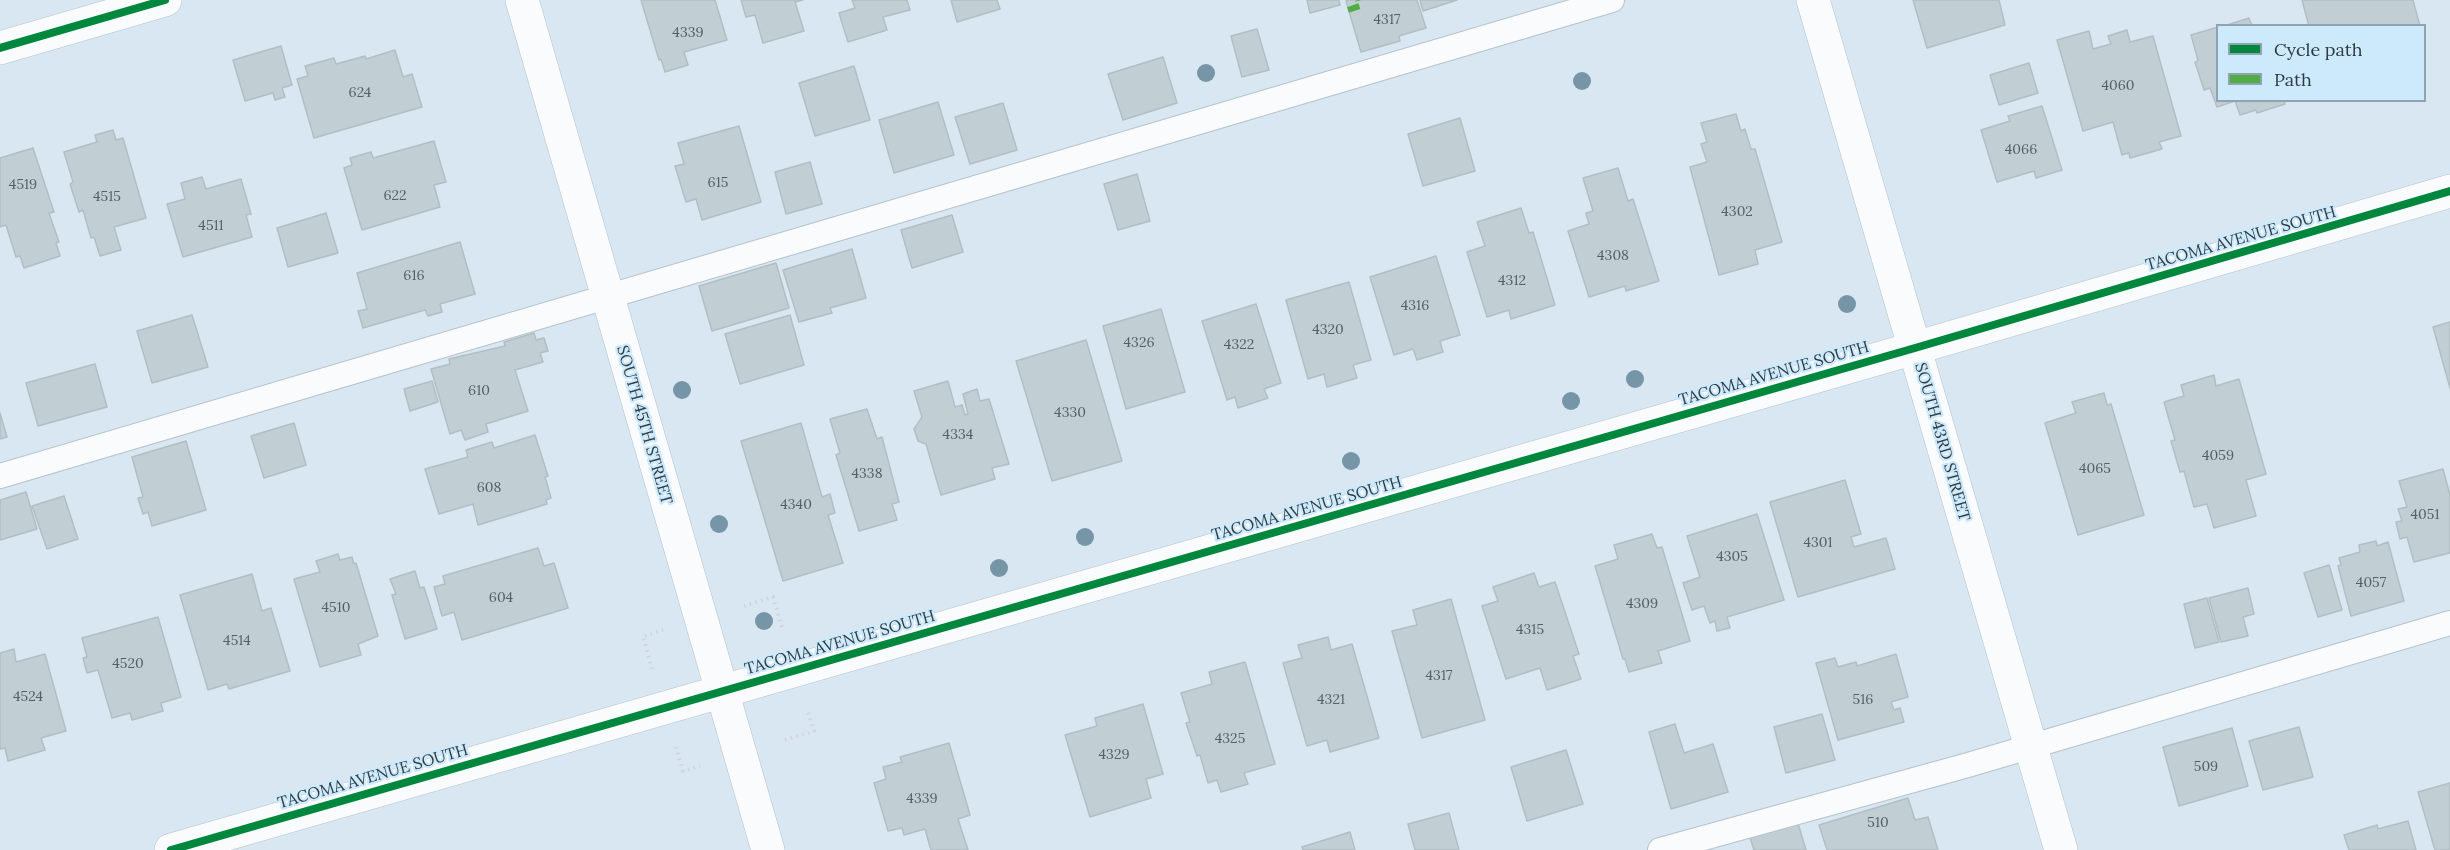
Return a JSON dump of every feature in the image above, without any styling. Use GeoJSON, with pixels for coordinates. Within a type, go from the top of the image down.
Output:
{"type":"FeatureCollection","features":[{"type":"Feature","properties":{"kind":"street"},"geometry":{"type":"LineString","coordinates":[[0,48],[165,0]]}},
{"type":"Feature","properties":{"kind":"street","name":"SOUTH 45TH STREET"},"geometry":{"type":"LineString","coordinates":[[522,0],[768,850]]}},
{"type":"Feature","properties":{"kind":"street","name":"SOUTH 43RD STREET"},"geometry":{"type":"LineString","coordinates":[[1813,0],[2061,850]]}},
{"type":"Feature","properties":{"kind":"street","name":"TACOMA AVENUE SOUTH"},"geometry":{"type":"LineString","coordinates":[[171,850],[2450,192]]}},
{"type":"Feature","properties":{"kind":"lane"},"geometry":{"type":"LineString","coordinates":[[0,476],[1612,0]]}},
{"type":"Feature","properties":{"kind":"lane"},"geometry":{"type":"LineString","coordinates":[[1660,850],[2030,746],[2450,623]]}},
{"type":"Feature","properties":{"kind":"path"},"geometry":{"type":"LineString","coordinates":[[744,606],[773,597],[782,627]]}},
{"type":"Feature","properties":{"kind":"path"},"geometry":{"type":"LineString","coordinates":[[652,669],[643,636],[669,628]]}},
{"type":"Feature","properties":{"kind":"path"},"geometry":{"type":"LineString","coordinates":[[785,740],[814,731],[806,705]]}},
{"type":"Feature","properties":{"kind":"path"},"geometry":{"type":"LineString","coordinates":[[674,741],[683,771],[706,764]]}},
{"type":"Feature","properties":{"kind":"building"},"geometry":{"type":"Polygon","coordinates":[[[641,0],[715,0],[727,40],[684,52],[688,65],[665,72],[661,59],[659,60],[641,0]]]}},
{"type":"Feature","properties":{"kind":"building"},"geometry":{"type":"Polygon","coordinates":[[[741,0],[803,0],[795,2],[804,31],[763,43],[755,15],[746,17],[741,0]]]}},
{"type":"Feature","properties":{"kind":"building"},"geometry":{"type":"Polygon","coordinates":[[[852,0],[907,0],[910,10],[883,17],[887,30],[848,42],[839,13],[855,8],[852,0]]]}},
{"type":"Feature","properties":{"kind":"building"},"geometry":{"type":"Polygon","coordinates":[[[951,0],[997,0],[1000,9],[957,22],[951,0]]]}},
{"type":"Feature","properties":{"kind":"building"},"geometry":{"type":"Polygon","coordinates":[[[1307,0],[1339,0],[1340,5],[1310,13],[1307,0]]]}},
{"type":"Feature","properties":{"kind":"building"},"geometry":{"type":"Polygon","coordinates":[[[1417,0],[1426,28],[1399,36],[1400,41],[1361,52],[1346,1],[1417,0]]]}},
{"type":"Feature","properties":{"kind":"building"},"geometry":{"type":"Polygon","coordinates":[[[1420,0],[1457,0],[1423,11],[1420,0]]]}},
{"type":"Feature","properties":{"kind":"building"},"geometry":{"type":"Polygon","coordinates":[[[1913,0],[1999,0],[2005,25],[1927,48],[1913,0]]]}},
{"type":"Feature","properties":{"kind":"building"},"geometry":{"type":"Polygon","coordinates":[[[2302,0],[2413,0],[2419,24],[2308,24],[2302,0]]]}},
{"type":"Feature","properties":{"kind":"building"},"geometry":{"type":"Polygon","coordinates":[[[2249,18],[2251,24],[2230,24],[2249,18]]]}},
{"type":"Feature","properties":{"kind":"building"},"geometry":{"type":"Polygon","coordinates":[[[2216,28],[2216,102],[2232,102],[2217,107],[2210,88],[2204,90],[2195,62],[2198,60],[2191,35],[2216,28]]]}},
{"type":"Feature","properties":{"kind":"building"},"geometry":{"type":"Polygon","coordinates":[[[1257,29],[1269,70],[1242,77],[1231,36],[1257,29]]]}},
{"type":"Feature","properties":{"kind":"building"},"geometry":{"type":"Polygon","coordinates":[[[2127,30],[2130,42],[2153,36],[2181,136],[2159,142],[2162,149],[2130,158],[2129,153],[2122,155],[2113,122],[2083,131],[2057,40],[2089,31],[2093,49],[2111,44],[2108,36],[2127,30]]]}},
{"type":"Feature","properties":{"kind":"building"},"geometry":{"type":"Polygon","coordinates":[[[281,46],[292,85],[282,88],[285,97],[275,100],[273,93],[245,101],[233,60],[281,46]]]}},
{"type":"Feature","properties":{"kind":"building"},"geometry":{"type":"Polygon","coordinates":[[[395,50],[403,77],[412,74],[422,107],[314,138],[297,79],[308,76],[305,66],[334,58],[336,64],[365,56],[366,59],[395,50]]]}},
{"type":"Feature","properties":{"kind":"building"},"geometry":{"type":"Polygon","coordinates":[[[1163,57],[1177,103],[1123,120],[1108,74],[1163,57]]]}},
{"type":"Feature","properties":{"kind":"building"},"geometry":{"type":"Polygon","coordinates":[[[2029,63],[2038,93],[1999,105],[1990,75],[2029,63]]]}},
{"type":"Feature","properties":{"kind":"building"},"geometry":{"type":"Polygon","coordinates":[[[854,66],[870,120],[815,136],[799,83],[854,66]]]}},
{"type":"Feature","properties":{"kind":"building"},"geometry":{"type":"Polygon","coordinates":[[[938,102],[954,155],[894,173],[879,120],[938,102]]]}},
{"type":"Feature","properties":{"kind":"building"},"geometry":{"type":"Polygon","coordinates":[[[2235,102],[2284,102],[2285,104],[2257,113],[2256,110],[2240,115],[2235,102]]]}},
{"type":"Feature","properties":{"kind":"building"},"geometry":{"type":"Polygon","coordinates":[[[1003,103],[1017,150],[970,164],[955,117],[1003,103]]]}},
{"type":"Feature","properties":{"kind":"building"},"geometry":{"type":"Polygon","coordinates":[[[2042,106],[2062,170],[2036,178],[2034,171],[1997,182],[1981,130],[2010,121],[2008,116],[2042,106]]]}},
{"type":"Feature","properties":{"kind":"building"},"geometry":{"type":"Polygon","coordinates":[[[1736,114],[1741,131],[1745,129],[1751,149],[1755,149],[1782,242],[1755,250],[1758,264],[1719,275],[1690,167],[1707,162],[1701,144],[1707,142],[1701,123],[1736,114]]]}},
{"type":"Feature","properties":{"kind":"building"},"geometry":{"type":"Polygon","coordinates":[[[1460,118],[1475,171],[1423,186],[1408,134],[1460,118]]]}},
{"type":"Feature","properties":{"kind":"building"},"geometry":{"type":"Polygon","coordinates":[[[739,126],[761,202],[702,220],[696,199],[686,202],[675,166],[684,164],[678,143],[739,126]]]}},
{"type":"Feature","properties":{"kind":"building"},"geometry":{"type":"Polygon","coordinates":[[[113,130],[116,140],[123,138],[146,218],[114,227],[121,250],[100,256],[94,237],[91,238],[83,210],[79,212],[70,184],[73,182],[64,152],[97,142],[95,135],[113,130]]]}},
{"type":"Feature","properties":{"kind":"building"},"geometry":{"type":"Polygon","coordinates":[[[434,141],[446,182],[434,185],[440,207],[362,230],[344,168],[352,165],[350,158],[371,152],[373,158],[434,141]]]}},
{"type":"Feature","properties":{"kind":"building"},"geometry":{"type":"Polygon","coordinates":[[[33,148],[54,212],[49,213],[59,242],[56,243],[60,256],[24,268],[20,256],[16,257],[6,225],[0,227],[0,158],[33,148]]]}},
{"type":"Feature","properties":{"kind":"building"},"geometry":{"type":"Polygon","coordinates":[[[810,162],[822,204],[786,214],[775,172],[810,162]]]}},
{"type":"Feature","properties":{"kind":"building"},"geometry":{"type":"Polygon","coordinates":[[[1618,168],[1628,201],[1633,199],[1659,281],[1626,291],[1625,286],[1589,297],[1568,231],[1589,224],[1586,213],[1593,211],[1583,178],[1618,168]]]}},
{"type":"Feature","properties":{"kind":"building"},"geometry":{"type":"Polygon","coordinates":[[[1137,174],[1150,221],[1118,230],[1104,184],[1137,174]]]}},
{"type":"Feature","properties":{"kind":"building"},"geometry":{"type":"Polygon","coordinates":[[[202,177],[206,189],[241,179],[251,214],[246,215],[252,237],[183,257],[167,204],[185,199],[181,183],[202,177]]]}},
{"type":"Feature","properties":{"kind":"building"},"geometry":{"type":"Polygon","coordinates":[[[1521,208],[1529,233],[1533,232],[1555,305],[1511,319],[1509,310],[1487,317],[1467,252],[1485,246],[1477,222],[1521,208]]]}},
{"type":"Feature","properties":{"kind":"building"},"geometry":{"type":"Polygon","coordinates":[[[326,213],[338,253],[288,267],[277,228],[326,213]]]}},
{"type":"Feature","properties":{"kind":"building"},"geometry":{"type":"Polygon","coordinates":[[[952,215],[963,252],[912,268],[901,230],[952,215]]]}},
{"type":"Feature","properties":{"kind":"building"},"geometry":{"type":"Polygon","coordinates":[[[460,242],[475,294],[440,304],[442,312],[428,316],[425,310],[363,328],[358,311],[367,309],[357,273],[460,242]]]}},
{"type":"Feature","properties":{"kind":"building"},"geometry":{"type":"Polygon","coordinates":[[[852,249],[866,298],[830,308],[832,313],[799,322],[783,270],[852,249]]]}},
{"type":"Feature","properties":{"kind":"building"},"geometry":{"type":"Polygon","coordinates":[[[1436,256],[1460,335],[1440,341],[1443,352],[1417,360],[1413,349],[1394,355],[1370,277],[1436,256]]]}},
{"type":"Feature","properties":{"kind":"building"},"geometry":{"type":"Polygon","coordinates":[[[776,263],[789,308],[712,331],[699,286],[776,263]]]}},
{"type":"Feature","properties":{"kind":"building"},"geometry":{"type":"Polygon","coordinates":[[[1349,282],[1371,360],[1353,365],[1357,378],[1327,387],[1324,374],[1308,379],[1286,300],[1349,282]]]}},
{"type":"Feature","properties":{"kind":"building"},"geometry":{"type":"Polygon","coordinates":[[[1256,304],[1281,383],[1264,389],[1268,398],[1238,408],[1235,397],[1227,400],[1202,321],[1256,304]]]}},
{"type":"Feature","properties":{"kind":"building"},"geometry":{"type":"Polygon","coordinates":[[[1161,309],[1185,392],[1126,409],[1103,326],[1161,309]]]}},
{"type":"Feature","properties":{"kind":"building"},"geometry":{"type":"Polygon","coordinates":[[[192,315],[208,367],[152,383],[137,331],[192,315]]]}},
{"type":"Feature","properties":{"kind":"building"},"geometry":{"type":"Polygon","coordinates":[[[790,315],[804,365],[740,384],[725,334],[790,315]]]}},
{"type":"Feature","properties":{"kind":"building"},"geometry":{"type":"Polygon","coordinates":[[[2450,322],[2450,388],[2433,327],[2450,322]]]}},
{"type":"Feature","properties":{"kind":"building"},"geometry":{"type":"Polygon","coordinates":[[[534,333],[536,340],[544,338],[548,351],[540,353],[543,362],[515,370],[528,411],[486,424],[488,432],[465,440],[461,430],[450,434],[431,369],[450,364],[449,359],[505,346],[504,342],[534,333]]]}},
{"type":"Feature","properties":{"kind":"building"},"geometry":{"type":"Polygon","coordinates":[[[1086,340],[1122,461],[1052,481],[1016,361],[1086,340]]]}},
{"type":"Feature","properties":{"kind":"building"},"geometry":{"type":"Polygon","coordinates":[[[95,364],[107,407],[38,426],[26,383],[95,364]]]}},
{"type":"Feature","properties":{"kind":"building"},"geometry":{"type":"Polygon","coordinates":[[[2214,375],[2216,386],[2239,379],[2266,474],[2246,480],[2256,516],[2214,528],[2207,504],[2194,507],[2184,471],[2180,472],[2171,441],[2175,440],[2164,402],[2184,396],[2181,385],[2214,375]]]}},
{"type":"Feature","properties":{"kind":"building"},"geometry":{"type":"Polygon","coordinates":[[[432,381],[438,402],[410,411],[404,389],[432,381]]]}},
{"type":"Feature","properties":{"kind":"building"},"geometry":{"type":"Polygon","coordinates":[[[948,381],[955,407],[962,405],[965,415],[968,414],[963,394],[977,389],[980,401],[989,399],[1009,464],[992,468],[995,479],[941,495],[926,444],[918,441],[914,429],[922,417],[914,391],[948,381]]]}},
{"type":"Feature","properties":{"kind":"building"},"geometry":{"type":"Polygon","coordinates":[[[2104,393],[2107,405],[2111,404],[2144,515],[2078,535],[2045,423],[2076,413],[2072,402],[2104,393]]]}},
{"type":"Feature","properties":{"kind":"building"},"geometry":{"type":"Polygon","coordinates":[[[867,409],[877,439],[882,437],[899,502],[892,504],[897,520],[859,531],[836,455],[840,453],[830,419],[867,409]]]}},
{"type":"Feature","properties":{"kind":"building"},"geometry":{"type":"Polygon","coordinates":[[[0,413],[7,437],[0,439],[0,413]]]}},
{"type":"Feature","properties":{"kind":"building"},"geometry":{"type":"Polygon","coordinates":[[[294,423],[306,465],[264,478],[251,436],[294,423]]]}},
{"type":"Feature","properties":{"kind":"building"},"geometry":{"type":"Polygon","coordinates":[[[801,423],[822,497],[830,494],[835,513],[828,515],[843,563],[783,581],[741,441],[801,423]]]}},
{"type":"Feature","properties":{"kind":"building"},"geometry":{"type":"Polygon","coordinates":[[[535,435],[548,476],[545,477],[551,498],[546,500],[547,504],[478,525],[473,504],[439,514],[425,469],[468,457],[466,450],[492,442],[494,448],[535,435]]]}},
{"type":"Feature","properties":{"kind":"building"},"geometry":{"type":"Polygon","coordinates":[[[186,441],[206,510],[152,526],[148,512],[143,514],[138,498],[143,497],[132,457],[186,441]]]}},
{"type":"Feature","properties":{"kind":"building"},"geometry":{"type":"Polygon","coordinates":[[[2443,469],[2450,495],[2450,553],[2414,562],[2407,537],[2400,539],[2396,522],[2402,521],[2398,509],[2407,507],[2399,481],[2443,469]]]}},
{"type":"Feature","properties":{"kind":"building"},"geometry":{"type":"Polygon","coordinates":[[[1845,480],[1861,534],[1851,537],[1854,547],[1886,538],[1895,569],[1798,597],[1770,502],[1845,480]]]}},
{"type":"Feature","properties":{"kind":"building"},"geometry":{"type":"Polygon","coordinates":[[[26,492],[37,529],[0,540],[0,500],[26,492]]]}},
{"type":"Feature","properties":{"kind":"building"},"geometry":{"type":"Polygon","coordinates":[[[64,496],[78,539],[47,549],[32,506],[64,496]]]}},
{"type":"Feature","properties":{"kind":"building"},"geometry":{"type":"Polygon","coordinates":[[[1757,514],[1784,600],[1727,617],[1730,628],[1717,631],[1715,621],[1710,623],[1704,606],[1692,610],[1683,583],[1700,577],[1687,536],[1757,514]]]}},
{"type":"Feature","properties":{"kind":"building"},"geometry":{"type":"Polygon","coordinates":[[[1652,534],[1657,548],[1662,547],[1690,641],[1658,651],[1662,663],[1629,672],[1595,566],[1618,559],[1614,545],[1652,534]]]}},
{"type":"Feature","properties":{"kind":"building"},"geometry":{"type":"Polygon","coordinates":[[[2376,541],[2377,546],[2388,542],[2404,601],[2351,616],[2338,566],[2341,565],[2339,558],[2360,552],[2359,545],[2376,541]]]}},
{"type":"Feature","properties":{"kind":"building"},"geometry":{"type":"Polygon","coordinates":[[[538,548],[544,566],[554,563],[568,608],[462,640],[454,612],[442,616],[434,587],[445,584],[443,576],[538,548]]]}},
{"type":"Feature","properties":{"kind":"building"},"geometry":{"type":"Polygon","coordinates":[[[338,554],[340,560],[352,557],[354,564],[356,563],[378,636],[358,644],[361,655],[320,667],[294,579],[320,572],[316,561],[338,554]]]}},
{"type":"Feature","properties":{"kind":"building"},"geometry":{"type":"Polygon","coordinates":[[[2329,565],[2342,610],[2318,617],[2304,573],[2329,565]]]}},
{"type":"Feature","properties":{"kind":"building"},"geometry":{"type":"Polygon","coordinates":[[[415,571],[420,588],[424,587],[437,629],[405,639],[392,595],[396,594],[390,579],[415,571]]]}},
{"type":"Feature","properties":{"kind":"building"},"geometry":{"type":"Polygon","coordinates":[[[1534,573],[1539,587],[1555,582],[1579,654],[1573,656],[1581,679],[1547,690],[1540,668],[1506,679],[1482,606],[1498,601],[1493,587],[1534,573]]]}},
{"type":"Feature","properties":{"kind":"building"},"geometry":{"type":"Polygon","coordinates":[[[252,574],[262,611],[271,608],[290,671],[229,689],[227,684],[208,690],[180,595],[252,574]]]}},
{"type":"Feature","properties":{"kind":"building"},"geometry":{"type":"Polygon","coordinates":[[[2248,588],[2254,614],[2243,617],[2248,636],[2221,642],[2209,598],[2248,588]]]}},
{"type":"Feature","properties":{"kind":"building"},"geometry":{"type":"Polygon","coordinates":[[[2207,598],[2219,642],[2195,648],[2184,604],[2207,598]]]}},
{"type":"Feature","properties":{"kind":"building"},"geometry":{"type":"Polygon","coordinates":[[[1451,599],[1485,720],[1422,738],[1392,631],[1417,625],[1413,610],[1451,599]]]}},
{"type":"Feature","properties":{"kind":"building"},"geometry":{"type":"Polygon","coordinates":[[[158,617],[181,697],[161,703],[163,711],[132,720],[130,713],[112,718],[98,670],[87,673],[83,658],[87,657],[82,638],[158,617]]]}},
{"type":"Feature","properties":{"kind":"building"},"geometry":{"type":"Polygon","coordinates":[[[1328,637],[1331,650],[1352,644],[1379,738],[1330,752],[1327,740],[1307,746],[1283,663],[1302,658],[1298,645],[1328,637]]]}},
{"type":"Feature","properties":{"kind":"building"},"geometry":{"type":"Polygon","coordinates":[[[14,649],[16,662],[45,654],[66,731],[41,738],[45,750],[8,761],[5,748],[0,749],[0,653],[14,649]]]}},
{"type":"Feature","properties":{"kind":"building"},"geometry":{"type":"Polygon","coordinates":[[[1896,654],[1908,697],[1891,702],[1894,710],[1900,708],[1904,722],[1838,740],[1816,663],[1835,658],[1838,667],[1856,662],[1857,666],[1896,654]]]}},
{"type":"Feature","properties":{"kind":"building"},"geometry":{"type":"Polygon","coordinates":[[[1245,662],[1275,764],[1244,773],[1248,784],[1221,792],[1217,780],[1208,783],[1200,755],[1197,756],[1186,723],[1190,722],[1181,693],[1212,684],[1209,672],[1245,662]]]}},
{"type":"Feature","properties":{"kind":"building"},"geometry":{"type":"Polygon","coordinates":[[[1143,704],[1163,774],[1146,779],[1151,798],[1090,817],[1065,735],[1097,726],[1095,718],[1143,704]]]}},
{"type":"Feature","properties":{"kind":"building"},"geometry":{"type":"Polygon","coordinates":[[[1822,714],[1835,760],[1786,773],[1774,727],[1822,714]]]}},
{"type":"Feature","properties":{"kind":"building"},"geometry":{"type":"Polygon","coordinates":[[[1675,724],[1684,753],[1713,744],[1728,792],[1671,809],[1649,732],[1675,724]]]}},
{"type":"Feature","properties":{"kind":"building"},"geometry":{"type":"Polygon","coordinates":[[[2299,727],[2313,777],[2263,790],[2249,741],[2299,727]]]}},
{"type":"Feature","properties":{"kind":"building"},"geometry":{"type":"Polygon","coordinates":[[[2232,728],[2248,786],[2179,806],[2163,747],[2232,728]]]}},
{"type":"Feature","properties":{"kind":"building"},"geometry":{"type":"Polygon","coordinates":[[[949,743],[970,815],[958,819],[968,850],[931,850],[925,829],[904,835],[902,828],[888,831],[874,783],[886,779],[883,767],[902,762],[900,757],[949,743]]]}},
{"type":"Feature","properties":{"kind":"building"},"geometry":{"type":"Polygon","coordinates":[[[1566,750],[1583,804],[1527,821],[1511,767],[1566,750]]]}},
{"type":"Feature","properties":{"kind":"building"},"geometry":{"type":"Polygon","coordinates":[[[2450,783],[2450,850],[2435,850],[2418,792],[2450,783]]]}},
{"type":"Feature","properties":{"kind":"building"},"geometry":{"type":"Polygon","coordinates":[[[1908,798],[1915,820],[1928,817],[1938,850],[1827,850],[1819,825],[1908,798]]]}},
{"type":"Feature","properties":{"kind":"building"},"geometry":{"type":"Polygon","coordinates":[[[1449,813],[1459,850],[1415,850],[1408,824],[1449,813]]]}},
{"type":"Feature","properties":{"kind":"building"},"geometry":{"type":"Polygon","coordinates":[[[1797,820],[1806,850],[1754,850],[1749,834],[1797,820]]]}},
{"type":"Feature","properties":{"kind":"building"},"geometry":{"type":"Polygon","coordinates":[[[2408,821],[2416,850],[2349,850],[2344,835],[2377,825],[2378,829],[2408,821]]]}},
{"type":"Feature","properties":{"kind":"building"},"geometry":{"type":"Polygon","coordinates":[[[1350,832],[1355,850],[1303,850],[1302,847],[1350,832]]]}},
{"type":"Feature","properties":{"kind":"marked path"},"geometry":{"type":"LineString","coordinates":[[1348,10],[1360,6],[1358,0]]}},
{"type":"Feature","properties":{"kind":"cycle path"},"geometry":{"type":"LineString","coordinates":[[0,48],[165,0]]}},
{"type":"Feature","properties":{"kind":"cycle path"},"geometry":{"type":"LineString","coordinates":[[171,850],[1915,348],[2450,191]]}}]}
